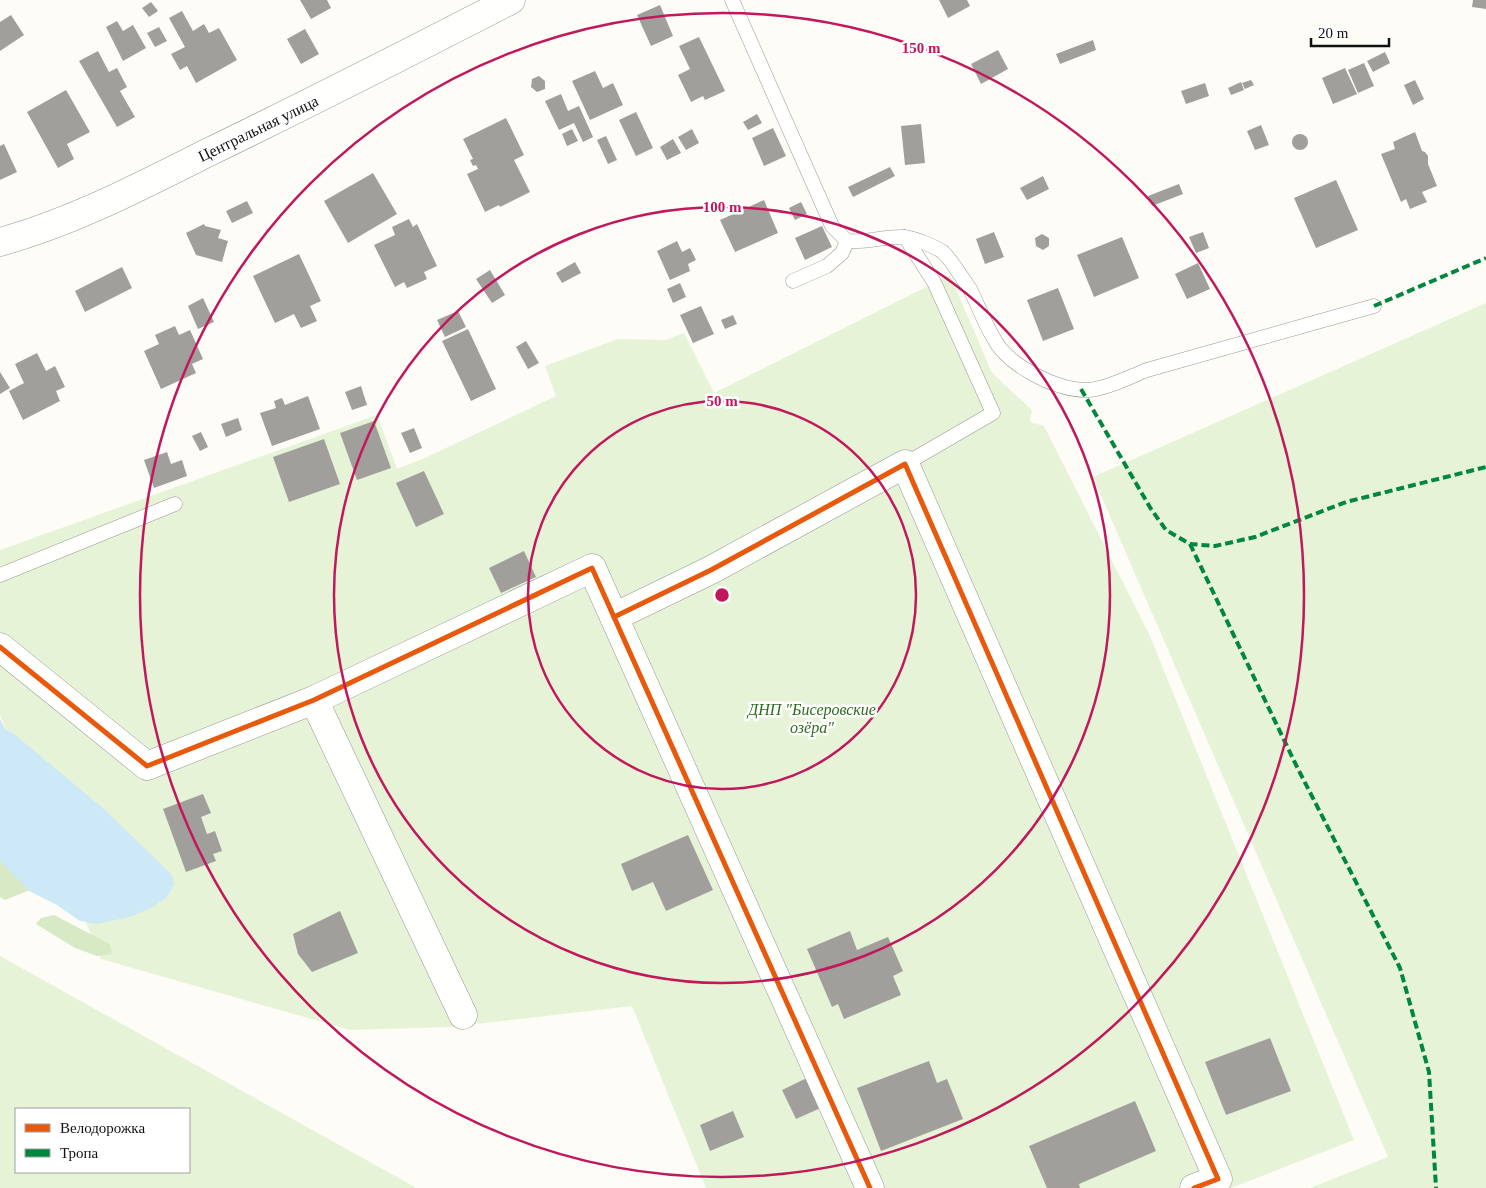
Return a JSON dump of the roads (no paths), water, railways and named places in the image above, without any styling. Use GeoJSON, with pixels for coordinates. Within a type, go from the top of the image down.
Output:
{"type":"FeatureCollection","features":[{"type":"Feature","properties":{"kind":"street","name":"Центральная улица"},"geometry":{"type":"LineString","coordinates":[[0,242],[100,206],[325,96],[510,0]]}},
{"type":"Feature","properties":{"kind":"street"},"geometry":{"type":"LineString","coordinates":[[614,617],[712,570],[904,464],[1218,1179],[1194,1188]]}},
{"type":"Feature","properties":{"kind":"street"},"geometry":{"type":"LineString","coordinates":[[0,647],[147,766],[314,700],[592,568],[870,1188]]}},
{"type":"Feature","properties":{"kind":"street"},"geometry":{"type":"LineString","coordinates":[[314,700],[463,1015]]}},
{"type":"Feature","properties":{"kind":"lane"},"geometry":{"type":"LineString","coordinates":[[732,0],[832,226],[847,241],[857,242],[905,237],[925,243],[943,253],[954,265],[970,289],[994,340],[1009,357],[1037,377],[1057,385],[1090,390],[1112,384],[1147,370],[1374,306]]}},
{"type":"Feature","properties":{"kind":"lane"},"geometry":{"type":"LineString","coordinates":[[904,464],[993,413],[934,282],[905,237]]}},
{"type":"Feature","properties":{"kind":"lane"},"geometry":{"type":"LineString","coordinates":[[793,281],[827,266],[842,253],[847,241]]}},
{"type":"Feature","properties":{"kind":"lane"},"geometry":{"type":"LineString","coordinates":[[0,575],[175,504]]}},
{"type":"Feature","properties":{"kind":"water"},"geometry":{"type":"Polygon","coordinates":[[[0,719],[6,730],[13,733],[105,810],[172,875],[174,884],[167,897],[153,907],[130,917],[96,924],[80,921],[57,905],[29,891],[1,862],[0,719]]]}},
{"type":"Feature","properties":{"kind":"park label","name":"ДНП \"Бисеровские озёра\""},"geometry":{"type":"Point","coordinates":[812,718]}}]}
